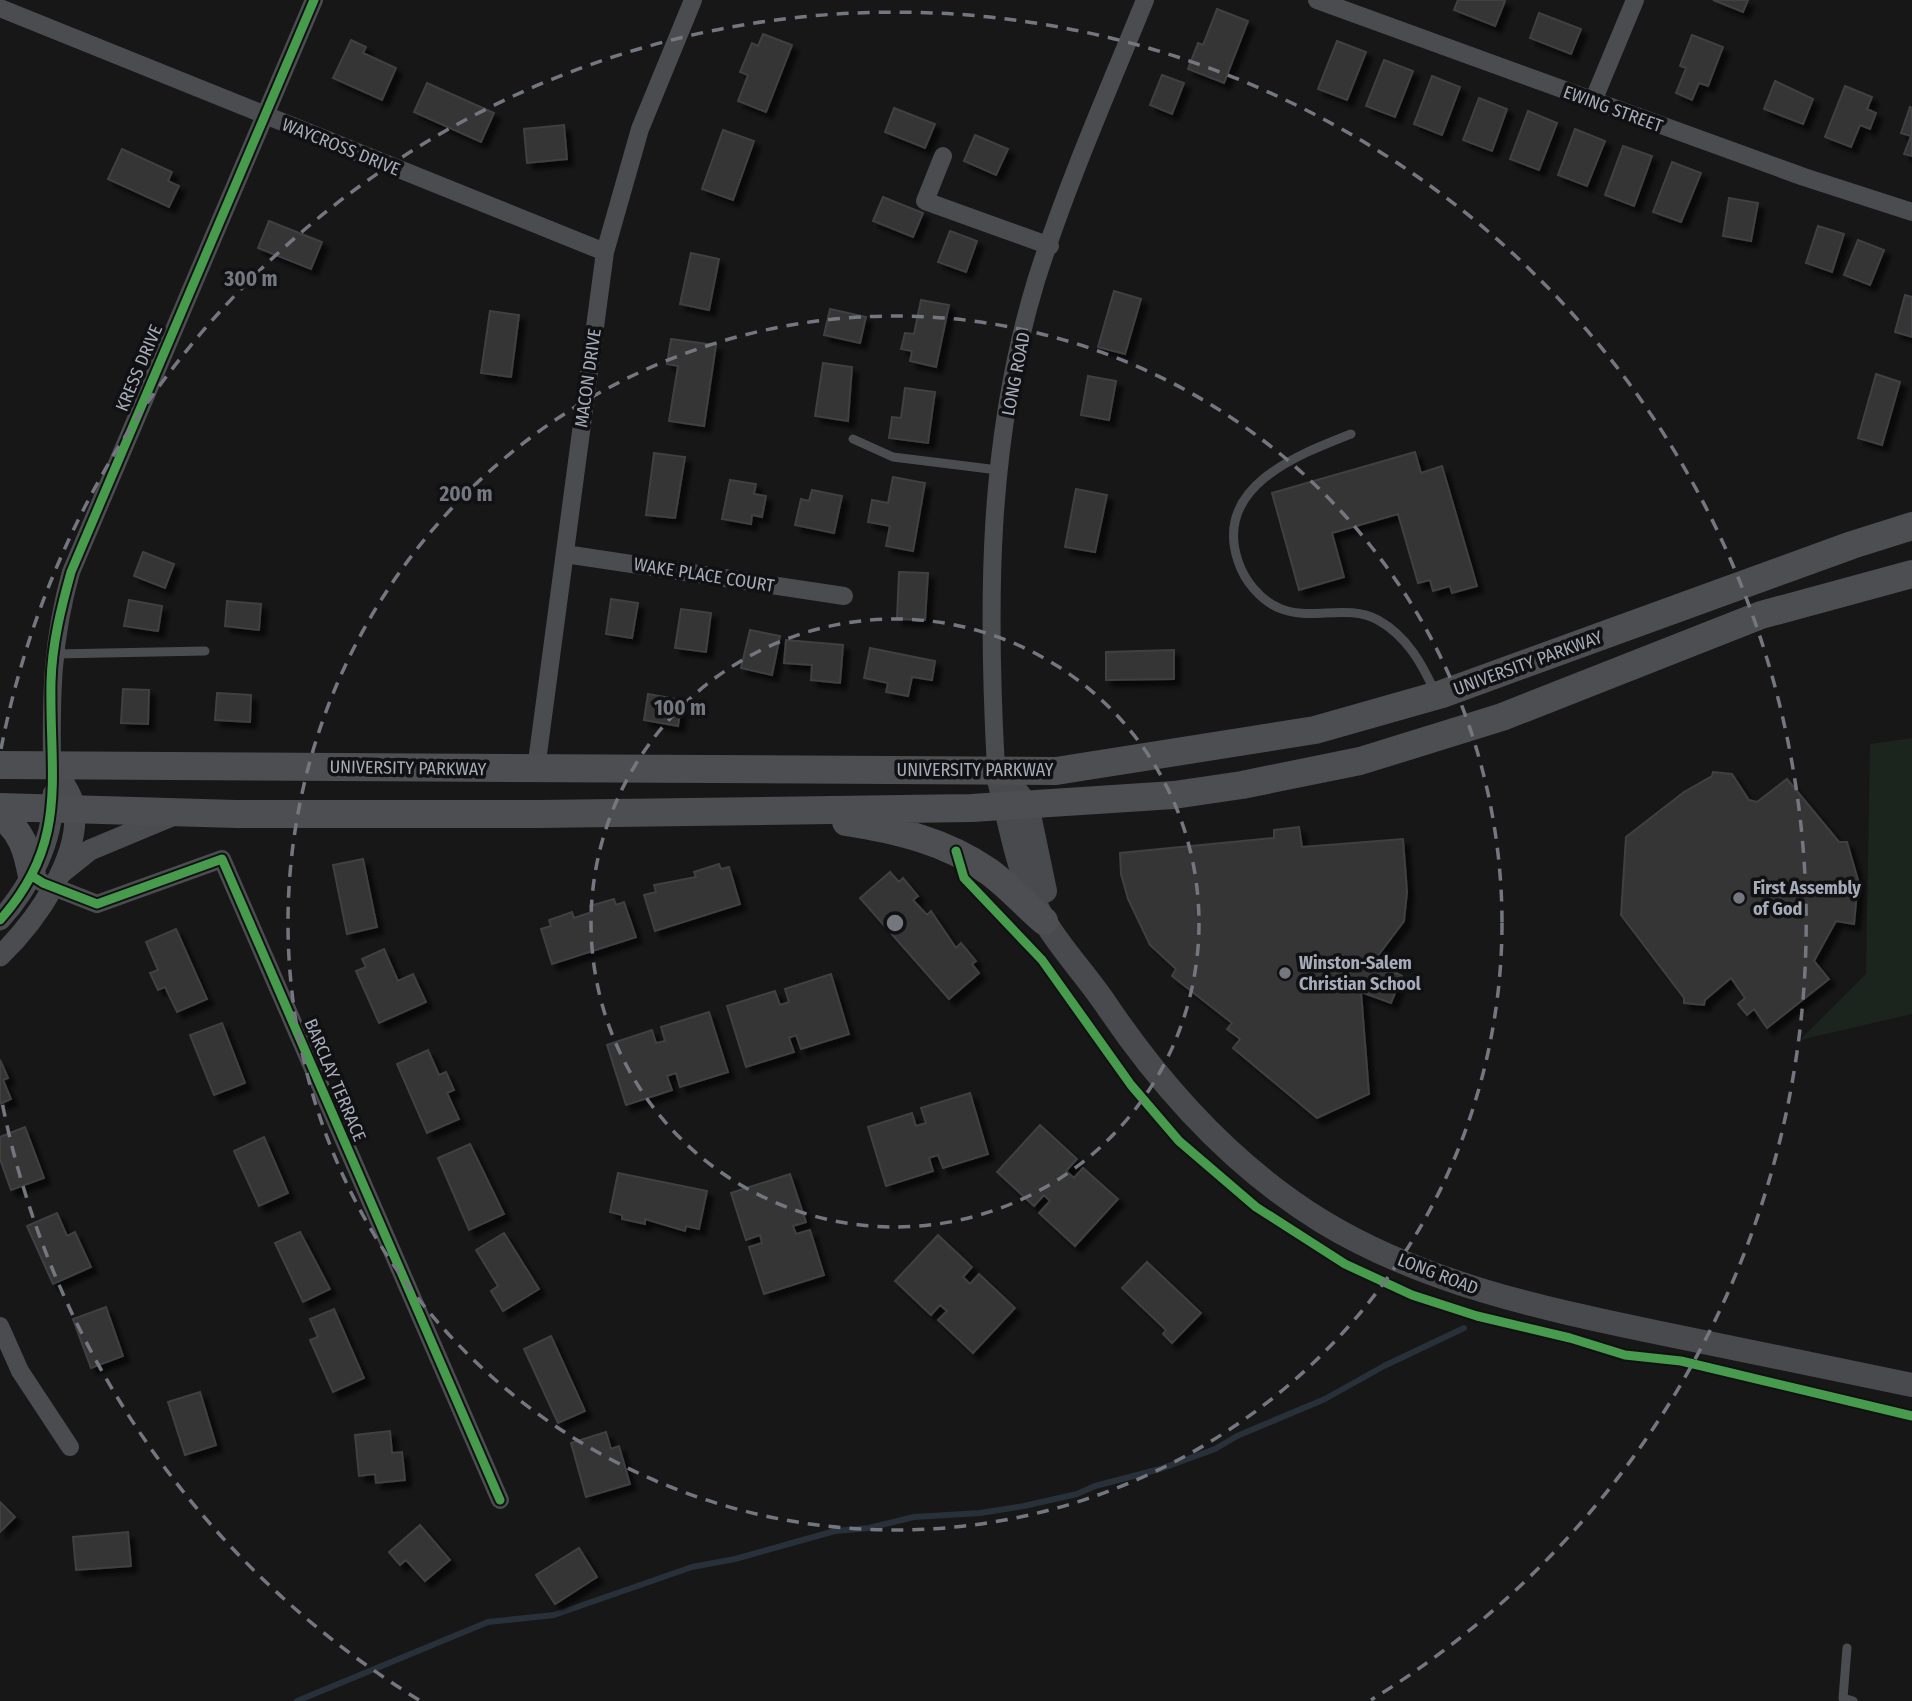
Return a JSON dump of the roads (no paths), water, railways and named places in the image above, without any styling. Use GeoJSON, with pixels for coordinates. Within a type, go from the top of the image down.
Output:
{"type":"FeatureCollection","features":[{"type":"Feature","properties":{"kind":"main road","name":"UNIVERSITY PARKWAY"},"geometry":{"type":"LineString","coordinates":[[0,765],[1056,771],[1196,751],[1315,730],[1437,695],[1852,545],[1912,526]]}},
{"type":"Feature","properties":{"kind":"main road","name":"UNIVERSITY PARKWAY"},"geometry":{"type":"LineString","coordinates":[[0,807],[179,813],[539,814],[1017,806],[1187,793],[1242,785],[1360,761],[1502,718],[1761,615],[1912,574]]}},
{"type":"Feature","properties":{"kind":"main road","name":"LONG ROAD"},"geometry":{"type":"LineString","coordinates":[[996,769],[1017,806],[1041,879],[1075,962]]}},
{"type":"Feature","properties":{"kind":"main road","name":"LONG ROAD"},"geometry":{"type":"LineString","coordinates":[[1017,806],[1015,848],[1030,894],[1044,921],[1155,1071],[1206,1127],[1267,1182],[1321,1221],[1364,1245],[1438,1277],[1518,1301],[1912,1385]]}},
{"type":"Feature","properties":{"kind":"main road"},"geometry":{"type":"LineString","coordinates":[[808,809],[830,820],[893,830],[956,851],[990,872],[1044,921]]}},
{"type":"Feature","properties":{"kind":"main road"},"geometry":{"type":"LineString","coordinates":[[0,815],[20,836],[48,879]]}},
{"type":"Feature","properties":{"kind":"street","name":"KRESS DRIVE"},"geometry":{"type":"LineString","coordinates":[[52,764],[53,654],[71,572],[314,0]]}},
{"type":"Feature","properties":{"kind":"street","name":"MACON DRIVE"},"geometry":{"type":"LineString","coordinates":[[536,769],[605,252],[640,129],[693,0]]}},
{"type":"Feature","properties":{"kind":"street","name":"LONG ROAD"},"geometry":{"type":"LineString","coordinates":[[996,769],[989,658],[990,573],[998,470],[1018,353],[1036,281],[1145,0]]}},
{"type":"Feature","properties":{"kind":"street","name":"EWING STREET"},"geometry":{"type":"LineString","coordinates":[[1317,0],[1824,184],[1912,212]]}},
{"type":"Feature","properties":{"kind":"street"},"geometry":{"type":"LineString","coordinates":[[1593,101],[1635,0]]}},
{"type":"Feature","properties":{"kind":"street","name":"WAYCROSS DRIVE"},"geometry":{"type":"LineString","coordinates":[[0,8],[605,252]]}},
{"type":"Feature","properties":{"kind":"street"},"geometry":{"type":"LineString","coordinates":[[943,156],[925,201],[1049,246]]}},
{"type":"Feature","properties":{"kind":"street","name":"WAKE PLACE COURT"},"geometry":{"type":"LineString","coordinates":[[565,554],[844,596]]}},
{"type":"Feature","properties":{"kind":"street"},"geometry":{"type":"LineString","coordinates":[[0,956],[39,913],[64,809],[52,764]]}},
{"type":"Feature","properties":{"kind":"street"},"geometry":{"type":"LineString","coordinates":[[0,920],[16,902],[90,850],[179,813]]}},
{"type":"Feature","properties":{"kind":"street","name":"BARCLAY TERRACE"},"geometry":{"type":"LineString","coordinates":[[48,879],[97,904],[222,859],[500,1500]]}},
{"type":"Feature","properties":{"kind":"street"},"geometry":{"type":"LineString","coordinates":[[0,1326],[20,1371],[70,1447]]}},
{"type":"Feature","properties":{"kind":"lane"},"geometry":{"type":"LineString","coordinates":[[1351,434],[1302,453],[1251,489],[1240,506],[1233,529],[1237,559],[1252,586],[1276,607],[1301,614],[1352,612],[1378,621],[1399,635],[1414,651],[1437,695]]}},
{"type":"Feature","properties":{"kind":"lane"},"geometry":{"type":"LineString","coordinates":[[853,439],[893,457],[998,470]]}},
{"type":"Feature","properties":{"kind":"lane"},"geometry":{"type":"LineString","coordinates":[[53,654],[205,651]]}},
{"type":"Feature","properties":{"kind":"lane"},"geometry":{"type":"LineString","coordinates":[[1847,1648],[1843,1698],[1853,1701]]}},
{"type":"Feature","properties":{"kind":"waterway"},"geometry":{"type":"LineString","coordinates":[[297,1701],[488,1622],[554,1615],[692,1567],[735,1559],[835,1531],[869,1528],[914,1517],[980,1513],[1024,1506],[1077,1494],[1095,1486],[1160,1469],[1215,1449],[1237,1436],[1325,1399],[1384,1366],[1464,1328]]}},
{"type":"Feature","properties":{"kind":"place","name":"First Assembly of God"},"geometry":{"type":"Point","coordinates":[1739,898]}},
{"type":"Feature","properties":{"kind":"place","name":"Winston-Salem Christian School"},"geometry":{"type":"Point","coordinates":[1285,973]}}]}
